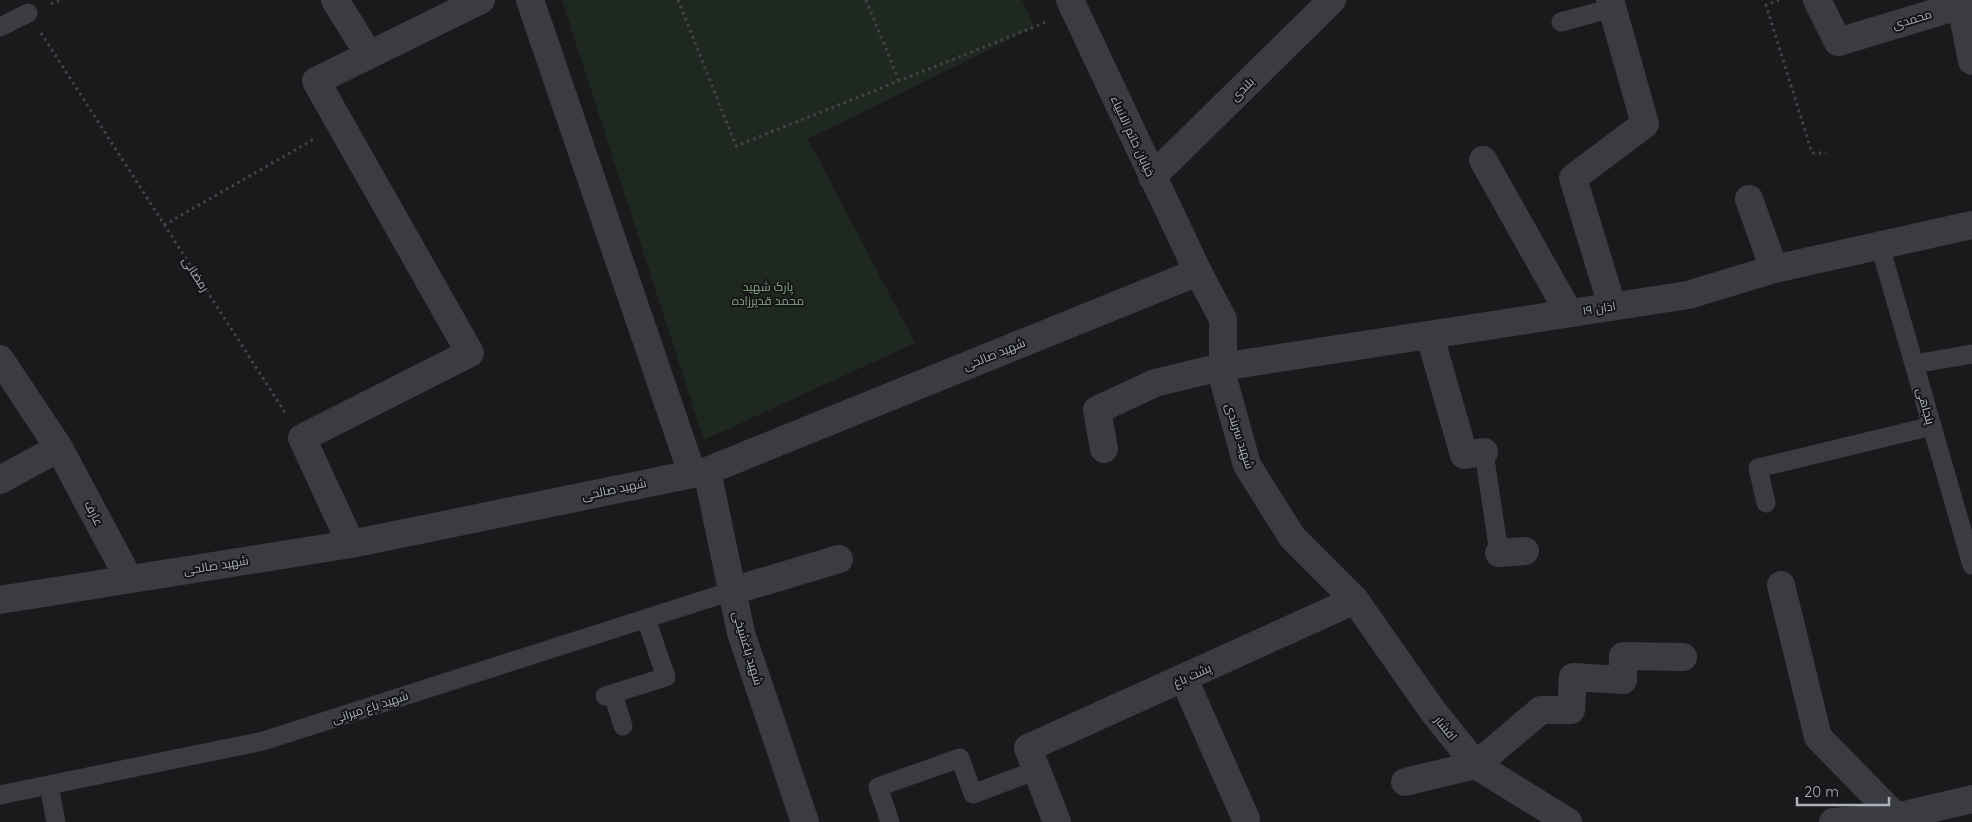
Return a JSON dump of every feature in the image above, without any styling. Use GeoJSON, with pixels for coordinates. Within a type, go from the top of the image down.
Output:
{"type":"FeatureCollection","features":[{"type":"Feature","properties":{"kind":"street"},"geometry":{"type":"LineString","coordinates":[[336,0],[369,55]]}},
{"type":"Feature","properties":{"kind":"street"},"geometry":{"type":"LineString","coordinates":[[351,544],[302,438],[470,353],[316,82],[481,0]]}},
{"type":"Feature","properties":{"kind":"street","name":"شهید باغشیخی"},"geometry":{"type":"LineString","coordinates":[[530,0],[699,472],[732,591],[741,633],[805,822]]}},
{"type":"Feature","properties":{"kind":"street","name":"بلندی"},"geometry":{"type":"LineString","coordinates":[[1152,177],[1332,0]]}},
{"type":"Feature","properties":{"kind":"street","name":"محمدی"},"geometry":{"type":"LineString","coordinates":[[1817,0],[1838,42],[1962,5],[1972,61]]}},
{"type":"Feature","properties":{"kind":"street"},"geometry":{"type":"LineString","coordinates":[[1611,4],[1645,124],[1574,178],[1612,306]]}},
{"type":"Feature","properties":{"kind":"street","name":"خیابان خاتم الانبیاء"},"geometry":{"type":"LineString","coordinates":[[1072,5],[1198,272]]}},
{"type":"Feature","properties":{"kind":"street"},"geometry":{"type":"LineString","coordinates":[[1483,160],[1569,313]]}},
{"type":"Feature","properties":{"kind":"street"},"geometry":{"type":"LineString","coordinates":[[1749,199],[1774,269]]}},
{"type":"Feature","properties":{"kind":"street","name":"اذان ۱۹"},"geometry":{"type":"LineString","coordinates":[[1104,449],[1097,410],[1155,383],[1221,367],[1688,295],[1774,269],[1972,225]]}},
{"type":"Feature","properties":{"kind":"street","name":"شهید صالحی"},"geometry":{"type":"LineString","coordinates":[[0,600],[351,544],[699,472],[1198,272]]}},
{"type":"Feature","properties":{"kind":"street","name":"شهید سربندی"},"geometry":{"type":"LineString","coordinates":[[1198,272],[1223,319],[1221,367],[1233,422],[1247,465],[1292,538],[1355,600]]}},
{"type":"Feature","properties":{"kind":"street"},"geometry":{"type":"LineString","coordinates":[[1430,336],[1464,455],[1484,452]]}},
{"type":"Feature","properties":{"kind":"street","name":"عارف"},"geometry":{"type":"LineString","coordinates":[[0,359],[59,448],[129,579]]}},
{"type":"Feature","properties":{"kind":"street"},"geometry":{"type":"LineString","coordinates":[[0,480],[59,448]]}},
{"type":"Feature","properties":{"kind":"street"},"geometry":{"type":"LineString","coordinates":[[732,591],[839,559]]}},
{"type":"Feature","properties":{"kind":"street"},"geometry":{"type":"LineString","coordinates":[[1782,585],[1818,737],[1896,816]]}},
{"type":"Feature","properties":{"kind":"street","name":"پشت باغ"},"geometry":{"type":"LineString","coordinates":[[1032,759],[1184,679],[1355,600]]}},
{"type":"Feature","properties":{"kind":"street","name":"افشار"},"geometry":{"type":"LineString","coordinates":[[1355,600],[1432,710],[1476,765],[1568,822]]}},
{"type":"Feature","properties":{"kind":"street"},"geometry":{"type":"LineString","coordinates":[[1405,782],[1476,765],[1541,710],[1571,710],[1573,677],[1623,680],[1623,656],[1683,658]]}},
{"type":"Feature","properties":{"kind":"street"},"geometry":{"type":"LineString","coordinates":[[1184,679],[1246,819]]}},
{"type":"Feature","properties":{"kind":"street"},"geometry":{"type":"LineString","coordinates":[[1032,759],[1057,822]]}},
{"type":"Feature","properties":{"kind":"street"},"geometry":{"type":"LineString","coordinates":[[1833,822],[1896,816],[1972,798]]}},
{"type":"Feature","properties":{"kind":"lane"},"geometry":{"type":"LineString","coordinates":[[1561,22],[1611,4]]}},
{"type":"Feature","properties":{"kind":"lane"},"geometry":{"type":"LineString","coordinates":[[0,27],[28,13]]}},
{"type":"Feature","properties":{"kind":"lane","name":"پنجاهی"},"geometry":{"type":"LineString","coordinates":[[1880,246],[1932,426],[1966,525],[1972,565]]}},
{"type":"Feature","properties":{"kind":"lane"},"geometry":{"type":"LineString","coordinates":[[1914,364],[1972,354]]}},
{"type":"Feature","properties":{"kind":"lane"},"geometry":{"type":"LineString","coordinates":[[1766,503],[1758,468],[1932,426]]}},
{"type":"Feature","properties":{"kind":"lane"},"geometry":{"type":"LineString","coordinates":[[1484,452],[1512,552]]}},
{"type":"Feature","properties":{"kind":"lane","name":"شهید باغ میرانی"},"geometry":{"type":"LineString","coordinates":[[0,796],[263,741],[732,591]]}},
{"type":"Feature","properties":{"kind":"lane"},"geometry":{"type":"LineString","coordinates":[[623,726],[609,695],[666,677],[646,620]]}},
{"type":"Feature","properties":{"kind":"lane"},"geometry":{"type":"LineString","coordinates":[[890,822],[878,787],[960,758],[973,794],[1032,759]]}},
{"type":"Feature","properties":{"kind":"lane"},"geometry":{"type":"LineString","coordinates":[[48,786],[56,822]]}},
{"type":"Feature","properties":{"kind":"path"},"geometry":{"type":"LineString","coordinates":[[678,0],[736,146],[899,81],[1072,5]]}},
{"type":"Feature","properties":{"kind":"path"},"geometry":{"type":"LineString","coordinates":[[866,0],[899,81]]}},
{"type":"Feature","properties":{"kind":"path"},"geometry":{"type":"LineString","coordinates":[[1779,0],[1766,5],[1812,153],[1826,153]]}},
{"type":"Feature","properties":{"kind":"path","name":"رمضانی"},"geometry":{"type":"LineString","coordinates":[[28,13],[302,438]]}},
{"type":"Feature","properties":{"kind":"path"},"geometry":{"type":"LineString","coordinates":[[164,225],[340,124]]}},
{"type":"Feature","properties":{"kind":"green space","name":"پارک شهید محمد قدیرزاده"},"geometry":{"type":"Polygon","coordinates":[[[562,0],[1022,0],[1035,27],[808,139],[915,343],[704,440],[562,0]]]}}]}
